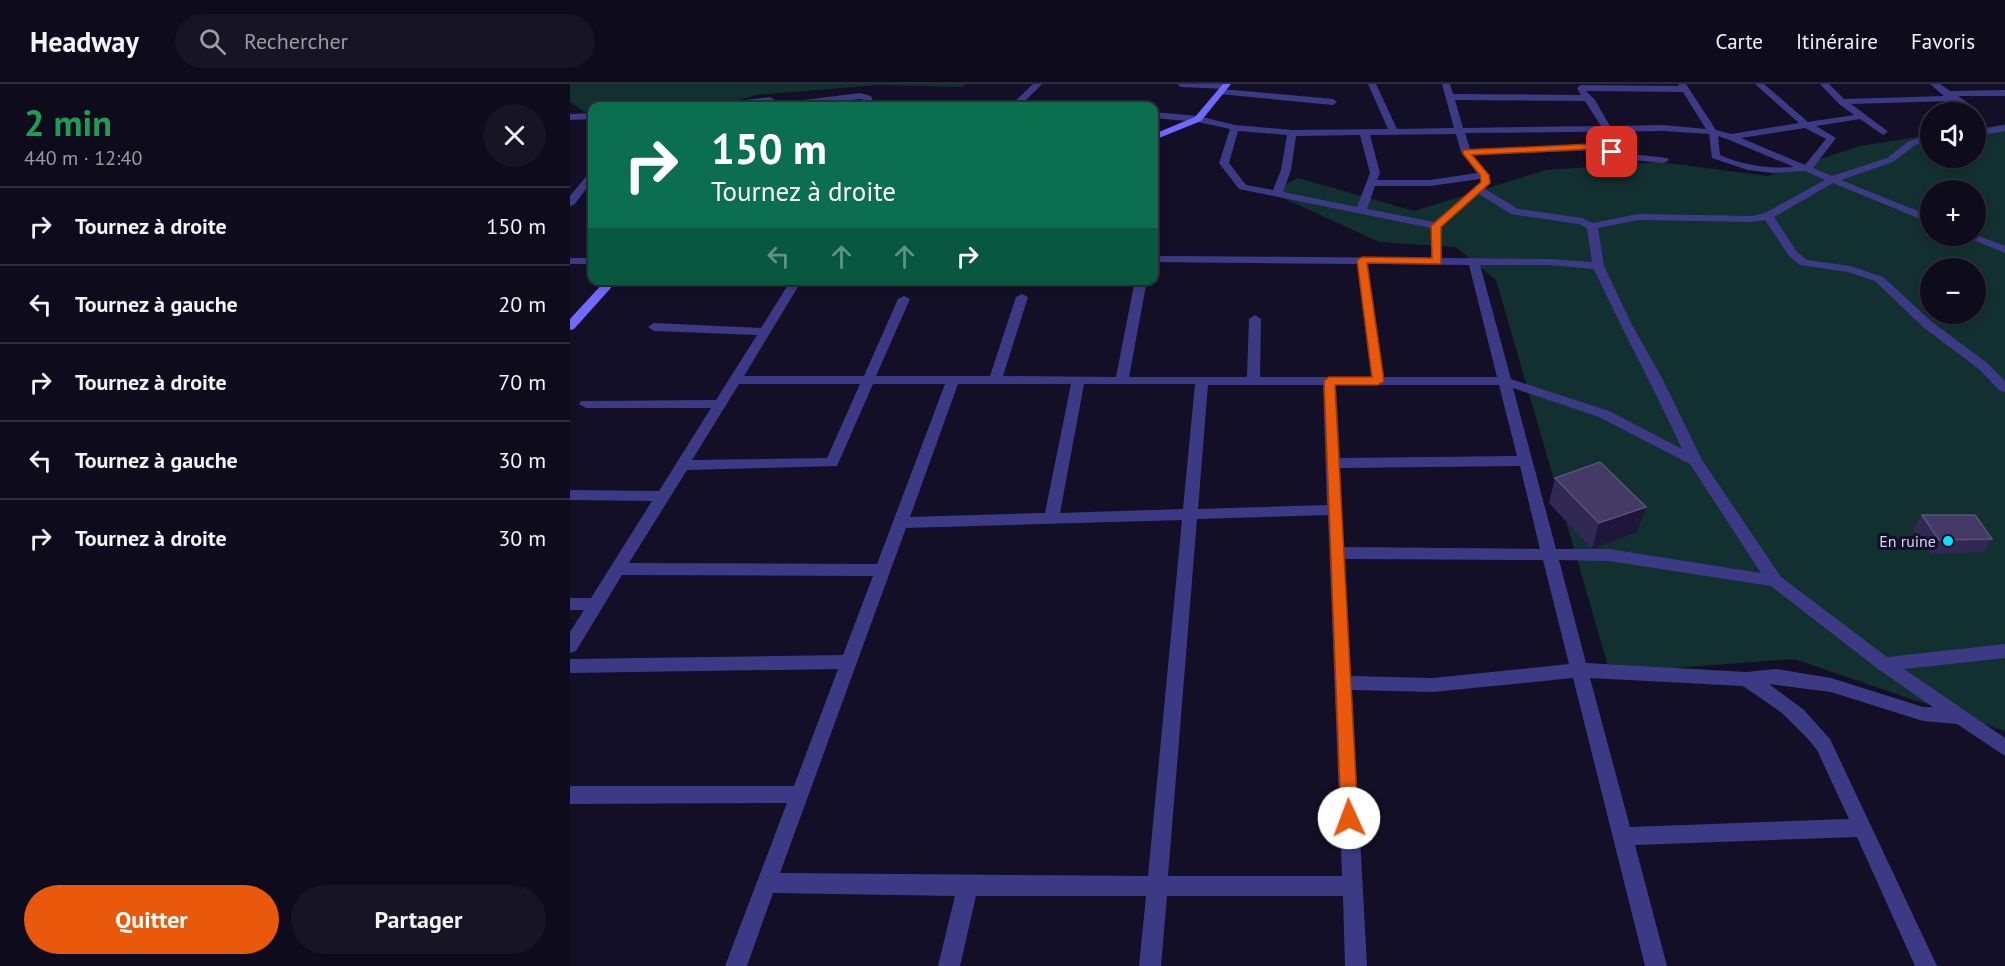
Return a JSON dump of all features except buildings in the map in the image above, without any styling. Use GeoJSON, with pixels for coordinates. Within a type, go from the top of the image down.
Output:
{"type":"FeatureCollection","features":[{"type":"Feature","properties":{"kind":"street"},"geometry":{"type":"LineString","coordinates":[[1019,102],[1038,84]]}},
{"type":"Feature","properties":{"kind":"street"},"geometry":{"type":"LineString","coordinates":[[1181,84],[1333,102]]}},
{"type":"Feature","properties":{"kind":"street"},"geometry":{"type":"LineString","coordinates":[[1372,84],[1393,130]]}},
{"type":"Feature","properties":{"kind":"street"},"geometry":{"type":"LineString","coordinates":[[1436,226],[1485,183],[1484,175],[1466,152],[1457,130],[1446,84]]}},
{"type":"Feature","properties":{"kind":"street"},"geometry":{"type":"LineString","coordinates":[[1580,86],[1684,87],[1713,132],[1715,156],[1742,164],[1790,172],[1808,168],[1831,138],[1805,124],[1759,84]]}},
{"type":"Feature","properties":{"kind":"street"},"geometry":{"type":"LineString","coordinates":[[1824,84],[1842,102],[1883,132]]}},
{"type":"Feature","properties":{"kind":"street"},"geometry":{"type":"LineString","coordinates":[[1934,84],[1959,102]]}},
{"type":"Feature","properties":{"kind":"street"},"geometry":{"type":"LineString","coordinates":[[1580,86],[1587,98],[1591,100],[1606,129]]}},
{"type":"Feature","properties":{"kind":"street"},"geometry":{"type":"LineString","coordinates":[[1158,135],[1198,119],[1225,88]]}},
{"type":"Feature","properties":{"kind":"street"},"geometry":{"type":"LineString","coordinates":[[1842,102],[2005,93]]}},
{"type":"Feature","properties":{"kind":"street"},"geometry":{"type":"LineString","coordinates":[[810,102],[860,96],[868,98],[870,102]]}},
{"type":"Feature","properties":{"kind":"street"},"geometry":{"type":"LineString","coordinates":[[1449,97],[1587,98]]}},
{"type":"Feature","properties":{"kind":"street"},"geometry":{"type":"LineString","coordinates":[[754,102],[770,100],[772,102]]}},
{"type":"Feature","properties":{"kind":"street"},"geometry":{"type":"LineString","coordinates":[[1158,115],[1198,119],[1235,128],[1292,133],[1663,128],[1713,132],[1808,168],[1920,216]]}},
{"type":"Feature","properties":{"kind":"street"},"geometry":{"type":"LineString","coordinates":[[570,117],[588,116]]}},
{"type":"Feature","properties":{"kind":"street"},"geometry":{"type":"LineString","coordinates":[[1730,138],[1862,116]]}},
{"type":"Feature","properties":{"kind":"street"},"geometry":{"type":"LineString","coordinates":[[1986,120],[2002,129]]}},
{"type":"Feature","properties":{"kind":"street"},"geometry":{"type":"LineString","coordinates":[[1235,128],[1224,163],[1243,187],[1436,226]]}},
{"type":"Feature","properties":{"kind":"street"},"geometry":{"type":"LineString","coordinates":[[1986,131],[2002,129]]}},
{"type":"Feature","properties":{"kind":"street"},"geometry":{"type":"LineString","coordinates":[[1361,211],[1375,173],[1364,131]]}},
{"type":"Feature","properties":{"kind":"street"},"geometry":{"type":"LineString","coordinates":[[1277,194],[1286,170],[1292,133]]}},
{"type":"Feature","properties":{"kind":"street"},"geometry":{"type":"LineString","coordinates":[[1479,190],[1515,212],[1582,221],[1592,226],[1638,218],[1752,219],[1768,216],[1833,179],[1890,160],[1912,143],[1920,141]]}},
{"type":"Feature","properties":{"kind":"street"},"geometry":{"type":"LineString","coordinates":[[1742,164],[1751,146]]}},
{"type":"Feature","properties":{"kind":"street"},"geometry":{"type":"LineString","coordinates":[[1466,152],[1602,147],[1620,156],[1664,160]]}},
{"type":"Feature","properties":{"kind":"street"},"geometry":{"type":"LineString","coordinates":[[1371,183],[1430,183],[1484,175]]}},
{"type":"Feature","properties":{"kind":"street"},"geometry":{"type":"LineString","coordinates":[[570,203],[588,180]]}},
{"type":"Feature","properties":{"kind":"street"},"geometry":{"type":"LineString","coordinates":[[1768,216],[1793,254],[1804,263],[1850,269],[1880,279],[1927,324],[1983,366],[2005,388]]}},
{"type":"Feature","properties":{"kind":"street"},"geometry":{"type":"LineString","coordinates":[[1436,226],[1437,261]]}},
{"type":"Feature","properties":{"kind":"street"},"geometry":{"type":"LineString","coordinates":[[1592,226],[1598,266],[1626,325],[1656,378],[1695,461],[1775,580],[1884,664],[2005,748]]}},
{"type":"Feature","properties":{"kind":"street"},"geometry":{"type":"LineString","coordinates":[[1986,243],[2005,250]]}},
{"type":"Feature","properties":{"kind":"street"},"geometry":{"type":"LineString","coordinates":[[1158,259],[1548,262],[1598,266]]}},
{"type":"Feature","properties":{"kind":"street"},"geometry":{"type":"LineString","coordinates":[[1362,260],[1378,381]]}},
{"type":"Feature","properties":{"kind":"street"},"geometry":{"type":"LineString","coordinates":[[570,261],[588,261]]}},
{"type":"Feature","properties":{"kind":"street"},"geometry":{"type":"LineString","coordinates":[[1474,262],[1656,966]]}},
{"type":"Feature","properties":{"kind":"street"},"geometry":{"type":"LineString","coordinates":[[570,326],[608,285]]}},
{"type":"Feature","properties":{"kind":"street"},"geometry":{"type":"LineString","coordinates":[[570,646],[793,285]]}},
{"type":"Feature","properties":{"kind":"street"},"geometry":{"type":"LineString","coordinates":[[1122,381],[1140,285]]}},
{"type":"Feature","properties":{"kind":"street"},"geometry":{"type":"LineString","coordinates":[[995,381],[1022,297]]}},
{"type":"Feature","properties":{"kind":"street"},"geometry":{"type":"LineString","coordinates":[[682,465],[832,463],[904,299]]}},
{"type":"Feature","properties":{"kind":"street"},"geometry":{"type":"LineString","coordinates":[[1253,381],[1255,320]]}},
{"type":"Feature","properties":{"kind":"street"},"geometry":{"type":"LineString","coordinates":[[654,327],[764,332]]}},
{"type":"Feature","properties":{"kind":"street"},"geometry":{"type":"LineString","coordinates":[[735,381],[1504,381],[1604,414],[1695,461]]}},
{"type":"Feature","properties":{"kind":"street"},"geometry":{"type":"LineString","coordinates":[[736,966],[953,381]]}},
{"type":"Feature","properties":{"kind":"street"},"geometry":{"type":"LineString","coordinates":[[1051,519],[1078,381]]}},
{"type":"Feature","properties":{"kind":"street"},"geometry":{"type":"LineString","coordinates":[[1150,966],[1202,381]]}},
{"type":"Feature","properties":{"kind":"street"},"geometry":{"type":"LineString","coordinates":[[1329,381],[1356,966]]}},
{"type":"Feature","properties":{"kind":"street"},"geometry":{"type":"LineString","coordinates":[[586,404],[720,404]]}},
{"type":"Feature","properties":{"kind":"street"},"geometry":{"type":"LineString","coordinates":[[1333,464],[1525,461]]}},
{"type":"Feature","properties":{"kind":"street"},"geometry":{"type":"LineString","coordinates":[[570,495],[663,496]]}},
{"type":"Feature","properties":{"kind":"street"},"geometry":{"type":"LineString","coordinates":[[901,523],[1335,510]]}},
{"type":"Feature","properties":{"kind":"street"},"geometry":{"type":"LineString","coordinates":[[1338,553],[1609,555],[1775,580]]}},
{"type":"Feature","properties":{"kind":"street"},"geometry":{"type":"LineString","coordinates":[[618,569],[884,570]]}},
{"type":"Feature","properties":{"kind":"street"},"geometry":{"type":"LineString","coordinates":[[570,604],[596,604]]}},
{"type":"Feature","properties":{"kind":"street"},"geometry":{"type":"LineString","coordinates":[[1884,664],[2005,651]]}},
{"type":"Feature","properties":{"kind":"street"},"geometry":{"type":"LineString","coordinates":[[570,666],[849,662]]}},
{"type":"Feature","properties":{"kind":"street"},"geometry":{"type":"LineString","coordinates":[[1344,683],[1433,685],[1579,670],[1746,679],[1776,676],[1806,680],[1923,714],[1962,718]]}},
{"type":"Feature","properties":{"kind":"street"},"geometry":{"type":"LineString","coordinates":[[1746,679],[1769,692],[1807,723],[1824,745],[1926,966]]}},
{"type":"Feature","properties":{"kind":"street"},"geometry":{"type":"LineString","coordinates":[[570,795],[801,794]]}},
{"type":"Feature","properties":{"kind":"street"},"geometry":{"type":"LineString","coordinates":[[1622,836],[1861,828]]}},
{"type":"Feature","properties":{"kind":"street"},"geometry":{"type":"LineString","coordinates":[[767,883],[1157,887],[1352,886]]}},
{"type":"Feature","properties":{"kind":"street"},"geometry":{"type":"LineString","coordinates":[[949,966],[968,886]]}},
{"type":"Feature","properties":{"kind":"green space"},"geometry":{"type":"Polygon","coordinates":[[[570,84],[968,84],[960,87],[878,85],[757,95],[732,102],[588,102],[588,114],[570,102],[570,84]]]}},
{"type":"Feature","properties":{"kind":"green space"},"geometry":{"type":"Polygon","coordinates":[[[2005,124],[2005,731],[1794,659],[1610,673],[1496,280],[1456,247],[1379,242],[1270,192],[1298,178],[1414,211],[1546,170],[1660,162],[1768,176],[1860,146],[1920,137],[1920,168],[1986,168],[1986,127],[2005,124]]]}},
{"type":"Feature","properties":{"kind":"place","name":"En ruine"},"geometry":{"type":"Point","coordinates":[1948,541]}},
{"type":"Feature","properties":{"kind":"route"},"geometry":{"type":"LineString","coordinates":[[1349,818],[1329,381],[1378,381],[1362,260],[1437,261],[1436,226],[1485,183],[1484,175],[1466,152],[1591,147],[1608,148],[1612,152]]}}]}
